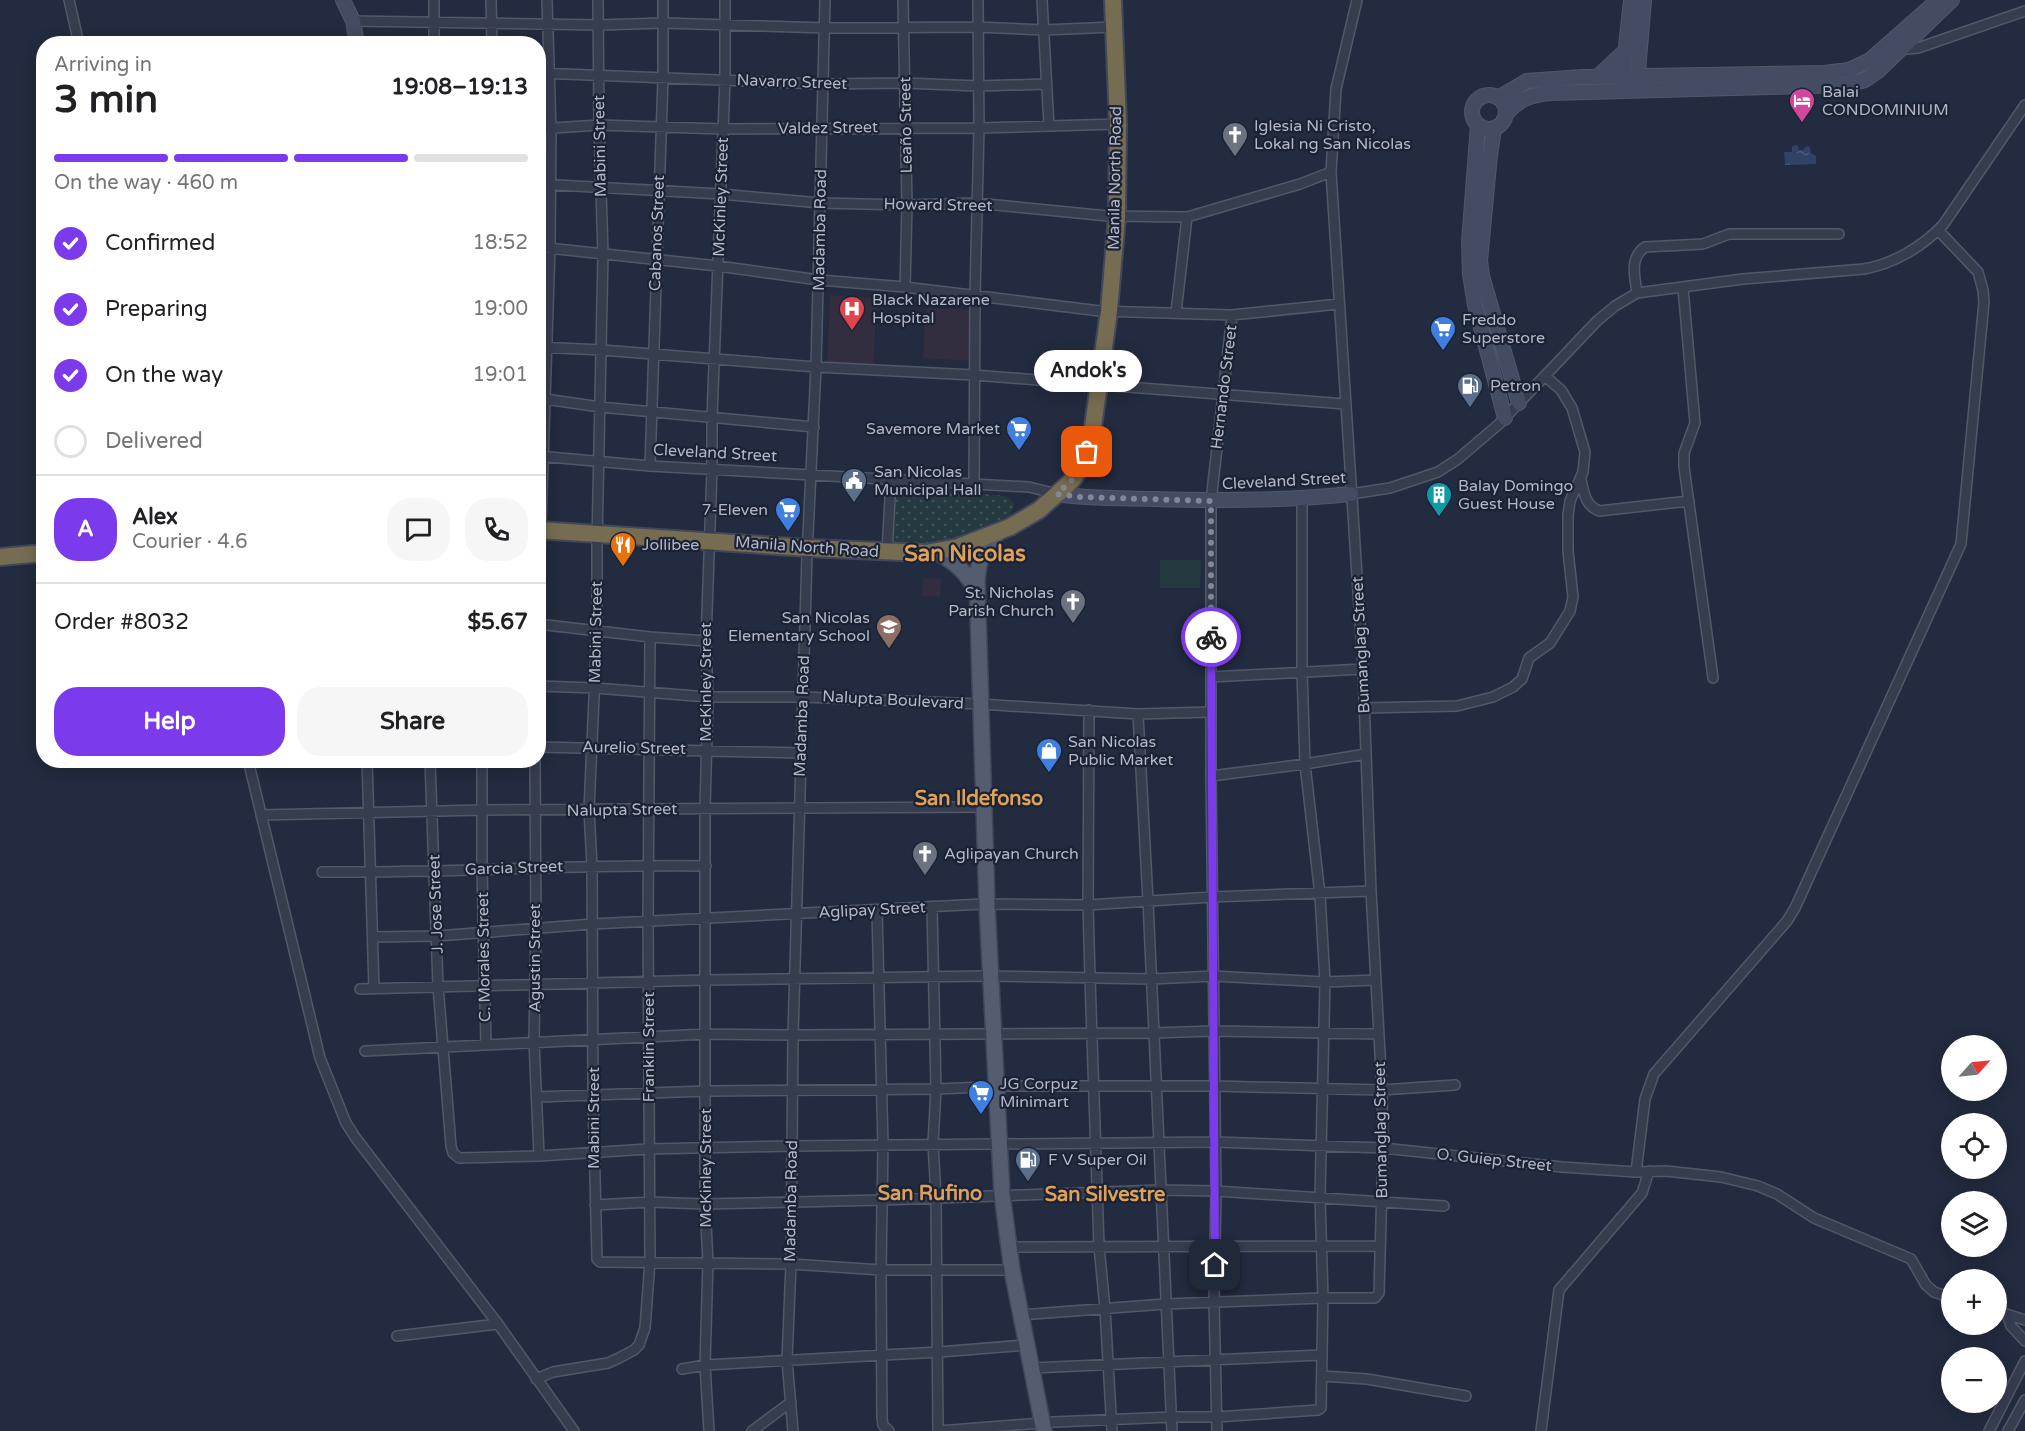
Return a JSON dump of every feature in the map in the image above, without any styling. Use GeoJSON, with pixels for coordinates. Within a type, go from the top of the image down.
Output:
{"type":"FeatureCollection","features":[{"type":"Feature","properties":{"kind":"highway","name":"Manila North Road"},"geometry":{"type":"LineString","coordinates":[[546,531],[808,548],[936,552],[971,543],[1010,527],[1039,510],[1057,494],[1074,478],[1087,452],[1092,434],[1109,311],[1117,216],[1118,124],[1113,0]]}},
{"type":"Feature","properties":{"kind":"highway"},"geometry":{"type":"LineString","coordinates":[[0,557],[36,554]]}},
{"type":"Feature","properties":{"kind":"main road"},"geometry":{"type":"LineString","coordinates":[[1000,531],[983,551],[977,574],[987,904],[1002,1194],[1012,1270],[1043,1427]]}},
{"type":"Feature","properties":{"kind":"main road"},"geometry":{"type":"LineString","coordinates":[[936,552],[948,558],[964,573],[977,595]]}},
{"type":"Feature","properties":{"kind":"street"},"geometry":{"type":"LineString","coordinates":[[69,0],[77,36]]}},
{"type":"Feature","properties":{"kind":"street"},"geometry":{"type":"LineString","coordinates":[[343,0],[353,21],[356,36]]}},
{"type":"Feature","properties":{"kind":"street"},"geometry":{"type":"LineString","coordinates":[[434,0],[434,36]]}},
{"type":"Feature","properties":{"kind":"street"},"geometry":{"type":"LineString","coordinates":[[491,0],[492,36]]}},
{"type":"Feature","properties":{"kind":"street"},"geometry":{"type":"LineString","coordinates":[[546,48],[548,0]]}},
{"type":"Feature","properties":{"kind":"street","name":"Mabini Street"},"geometry":{"type":"LineString","coordinates":[[598,0],[603,254],[597,630],[590,810],[596,1255],[600,1262],[650,1261]]}},
{"type":"Feature","properties":{"kind":"street","name":"Cabanos Street"},"geometry":{"type":"LineString","coordinates":[[650,466],[663,78],[663,0]]}},
{"type":"Feature","properties":{"kind":"street","name":"McKinley Street"},"geometry":{"type":"LineString","coordinates":[[708,1431],[705,1365],[708,1262],[705,1204],[705,809],[708,697],[706,641],[725,80],[725,0]]}},
{"type":"Feature","properties":{"kind":"street","name":"Madamba Road"},"geometry":{"type":"LineString","coordinates":[[793,1431],[787,1360],[793,1035],[819,280],[825,0]]}},
{"type":"Feature","properties":{"kind":"street","name":"Leaño Street"},"geometry":{"type":"LineString","coordinates":[[903,0],[908,205],[905,287]]}},
{"type":"Feature","properties":{"kind":"street"},"geometry":{"type":"LineString","coordinates":[[974,485],[976,203],[979,128],[978,0]]}},
{"type":"Feature","properties":{"kind":"street"},"geometry":{"type":"LineString","coordinates":[[1042,0],[1049,126]]}},
{"type":"Feature","properties":{"kind":"street","name":"Bumanglag Street"},"geometry":{"type":"LineString","coordinates":[[1323,1298],[1376,1298],[1379,1293],[1382,1203],[1382,1090],[1371,891],[1363,669],[1331,172],[1336,88],[1357,0]]}},
{"type":"Feature","properties":{"kind":"street"},"geometry":{"type":"LineString","coordinates":[[1631,0],[1632,53],[1650,70],[1660,75]]}},
{"type":"Feature","properties":{"kind":"street"},"geometry":{"type":"LineString","coordinates":[[1622,92],[1629,77],[1644,0]]}},
{"type":"Feature","properties":{"kind":"street"},"geometry":{"type":"LineString","coordinates":[[1498,98],[1527,81],[1596,77],[1660,75],[1847,85],[1865,80],[1878,71],[1897,44],[1938,0]]}},
{"type":"Feature","properties":{"kind":"street"},"geometry":{"type":"LineString","coordinates":[[1897,44],[1953,0]]}},
{"type":"Feature","properties":{"kind":"street"},"geometry":{"type":"LineString","coordinates":[[1897,44],[1918,48],[2025,11]]}},
{"type":"Feature","properties":{"kind":"street"},"geometry":{"type":"LineString","coordinates":[[353,21],[599,25],[663,23],[904,29],[977,27],[1044,30],[1114,27]]}},
{"type":"Feature","properties":{"kind":"street"},"geometry":{"type":"LineString","coordinates":[[1596,77],[1632,53]]}},
{"type":"Feature","properties":{"kind":"street","name":"Navarro Street"},"geometry":{"type":"LineString","coordinates":[[546,73],[823,84],[905,83],[978,86],[1046,84]]}},
{"type":"Feature","properties":{"kind":"street"},"geometry":{"type":"LineString","coordinates":[[1629,77],[1637,91]]}},
{"type":"Feature","properties":{"kind":"street"},"geometry":{"type":"LineString","coordinates":[[1507,113],[1506,107],[1498,98],[1487,95],[1475,103],[1472,110],[1473,119],[1478,125],[1485,129],[1494,129],[1505,120],[1507,113],[1514,105],[1526,97],[1539,94],[1637,91],[1736,80]]}},
{"type":"Feature","properties":{"kind":"street"},"geometry":{"type":"LineString","coordinates":[[546,89],[551,129],[550,248],[546,305]]}},
{"type":"Feature","properties":{"kind":"street"},"geometry":{"type":"LineString","coordinates":[[1839,234],[1729,234],[1703,244],[1645,247],[1637,256],[1634,268],[1637,293],[1743,279],[1880,266],[1910,251],[1938,230],[2025,105]]}},
{"type":"Feature","properties":{"kind":"street","name":"Valdez Street"},"geometry":{"type":"LineString","coordinates":[[546,129],[599,125],[723,129],[979,128],[1118,124]]}},
{"type":"Feature","properties":{"kind":"street"},"geometry":{"type":"LineString","coordinates":[[1478,125],[1469,242],[1470,274],[1475,305],[1505,418]]}},
{"type":"Feature","properties":{"kind":"street"},"geometry":{"type":"LineString","coordinates":[[1494,129],[1480,261],[1485,287],[1519,403]]}},
{"type":"Feature","properties":{"kind":"street","name":"Howard Street"},"geometry":{"type":"LineString","coordinates":[[546,184],[721,194],[820,203],[908,205],[976,203],[1117,216],[1187,218],[1300,184],[1331,172]]}},
{"type":"Feature","properties":{"kind":"street"},"geometry":{"type":"LineString","coordinates":[[1176,313],[1187,218]]}},
{"type":"Feature","properties":{"kind":"street"},"geometry":{"type":"LineString","coordinates":[[1636,1172],[1645,1099],[1654,1074],[1796,908],[1961,544],[1984,302],[1978,272],[1938,230]]}},
{"type":"Feature","properties":{"kind":"street"},"geometry":{"type":"LineString","coordinates":[[546,248],[1109,311],[1232,315],[1339,304]]}},
{"type":"Feature","properties":{"kind":"street"},"geometry":{"type":"LineString","coordinates":[[1683,288],[1695,416],[1694,428],[1684,453],[1713,678]]}},
{"type":"Feature","properties":{"kind":"street","name":"Cleveland Street"},"geometry":{"type":"LineString","coordinates":[[546,458],[712,470],[1029,487],[1080,497],[1211,501],[1302,500],[1352,494],[1390,488],[1438,472],[1458,459],[1505,418],[1597,321],[1615,306],[1637,293]]}},
{"type":"Feature","properties":{"kind":"street","name":"Hernando Street"},"geometry":{"type":"LineString","coordinates":[[1217,1431],[1214,1302],[1216,1191],[1211,776],[1211,501],[1232,315]]}},
{"type":"Feature","properties":{"kind":"street"},"geometry":{"type":"LineString","coordinates":[[546,347],[816,367],[974,375],[1345,404]]}},
{"type":"Feature","properties":{"kind":"street"},"geometry":{"type":"LineString","coordinates":[[1364,708],[1472,704],[1514,687],[1522,679],[1529,658],[1550,643],[1572,605],[1568,515],[1570,501],[1581,480],[1585,452],[1575,417],[1561,390],[1546,377]]}},
{"type":"Feature","properties":{"kind":"street"},"geometry":{"type":"LineString","coordinates":[[546,399],[814,427]]}},
{"type":"Feature","properties":{"kind":"street"},"geometry":{"type":"LineString","coordinates":[[887,552],[891,480]]}},
{"type":"Feature","properties":{"kind":"street"},"geometry":{"type":"LineString","coordinates":[[1581,480],[1587,502],[1599,511],[1689,501]]}},
{"type":"Feature","properties":{"kind":"street"},"geometry":{"type":"LineString","coordinates":[[933,907],[936,1089],[933,1143],[936,1197],[939,1431],[1318,1410],[1322,1406],[1323,1298],[1320,1197],[1324,982],[1320,895],[1305,764],[1302,672],[1302,500]]}},
{"type":"Feature","properties":{"kind":"street"},"geometry":{"type":"LineString","coordinates":[[546,625],[706,641]]}},
{"type":"Feature","properties":{"kind":"street","name":"Franklin Street"},"geometry":{"type":"LineString","coordinates":[[536,1379],[553,1372],[608,1363],[634,1350],[643,1339],[645,1328],[650,1261],[648,748],[650,637]]}},
{"type":"Feature","properties":{"kind":"street"},"geometry":{"type":"LineString","coordinates":[[1211,677],[1363,669]]}},
{"type":"Feature","properties":{"kind":"street","name":"Nalupta Boulevard"},"geometry":{"type":"LineString","coordinates":[[546,686],[708,697],[803,696],[1138,714],[1211,712]]}},
{"type":"Feature","properties":{"kind":"street"},"geometry":{"type":"LineString","coordinates":[[1089,710],[1090,978],[1099,1191],[1099,1246],[1112,1431]]}},
{"type":"Feature","properties":{"kind":"street"},"geometry":{"type":"LineString","coordinates":[[1138,714],[1172,1431]]}},
{"type":"Feature","properties":{"kind":"street","name":"Aurelio Street"},"geometry":{"type":"LineString","coordinates":[[546,747],[801,753]]}},
{"type":"Feature","properties":{"kind":"street"},"geometry":{"type":"LineString","coordinates":[[1211,776],[1366,754]]}},
{"type":"Feature","properties":{"kind":"street"},"geometry":{"type":"LineString","coordinates":[[250,768],[320,1058],[346,1123],[498,1324],[574,1431]]}},
{"type":"Feature","properties":{"kind":"street"},"geometry":{"type":"LineString","coordinates":[[367,768],[374,988]]}},
{"type":"Feature","properties":{"kind":"street","name":"J. Jose Street"},"geometry":{"type":"LineString","coordinates":[[430,768],[438,986],[451,1146],[456,1156],[462,1159],[539,1156]]}},
{"type":"Feature","properties":{"kind":"street","name":"C. Morales Street"},"geometry":{"type":"LineString","coordinates":[[482,768],[486,1045]]}},
{"type":"Feature","properties":{"kind":"street","name":"Agustin Street"},"geometry":{"type":"LineString","coordinates":[[535,768],[534,1041],[539,1156]]}},
{"type":"Feature","properties":{"kind":"street","name":"Nalupta Street"},"geometry":{"type":"LineString","coordinates":[[261,815],[483,810],[984,807]]}},
{"type":"Feature","properties":{"kind":"street","name":"Garcia Street"},"geometry":{"type":"LineString","coordinates":[[322,872],[648,865],[706,866]]}},
{"type":"Feature","properties":{"kind":"street","name":"Aglipay Street"},"geometry":{"type":"LineString","coordinates":[[373,936],[437,936],[648,920],[877,911],[987,904],[1088,905],[1212,897],[1320,895],[1371,891]]}},
{"type":"Feature","properties":{"kind":"street"},"geometry":{"type":"LineString","coordinates":[[877,911],[877,978],[882,1035],[882,1418],[883,1425],[889,1431]]}},
{"type":"Feature","properties":{"kind":"street"},"geometry":{"type":"LineString","coordinates":[[360,989],[484,984],[991,976],[1152,979],[1214,976],[1324,982],[1376,980]]}},
{"type":"Feature","properties":{"kind":"street"},"geometry":{"type":"LineString","coordinates":[[365,1051],[706,1034],[882,1035],[1214,1031],[1379,1034]]}},
{"type":"Feature","properties":{"kind":"street"},"geometry":{"type":"LineString","coordinates":[[537,1097],[706,1091],[882,1090],[997,1086],[1214,1086],[1382,1090],[1455,1085]]}},
{"type":"Feature","properties":{"kind":"street","name":"O. Guiep Street"},"geometry":{"type":"LineString","coordinates":[[539,1156],[648,1149],[933,1143],[999,1145],[1215,1142],[1321,1144],[1383,1148],[1562,1167],[1636,1172],[1666,1171],[1721,1177],[1758,1186],[1777,1194],[1814,1218],[1911,1258],[1926,1285],[1941,1294]]}},
{"type":"Feature","properties":{"kind":"street"},"geometry":{"type":"LineString","coordinates":[[1541,1431],[1559,1290],[1642,1193],[1649,1171]]}},
{"type":"Feature","properties":{"kind":"street"},"geometry":{"type":"LineString","coordinates":[[595,1205],[650,1202],[705,1204],[883,1200],[1160,1190],[1216,1191],[1444,1206]]}},
{"type":"Feature","properties":{"kind":"street"},"geometry":{"type":"LineString","coordinates":[[1008,1247],[1380,1246]]}},
{"type":"Feature","properties":{"kind":"street"},"geometry":{"type":"LineString","coordinates":[[650,1261],[790,1264],[881,1270],[1012,1270]]}},
{"type":"Feature","properties":{"kind":"street"},"geometry":{"type":"LineString","coordinates":[[1020,1315],[1166,1304],[1323,1298]]}},
{"type":"Feature","properties":{"kind":"street"},"geometry":{"type":"LineString","coordinates":[[2007,1314],[2025,1320]]}},
{"type":"Feature","properties":{"kind":"street"},"geometry":{"type":"LineString","coordinates":[[2007,1314],[2011,1326],[2025,1341]]}},
{"type":"Feature","properties":{"kind":"street"},"geometry":{"type":"LineString","coordinates":[[397,1336],[498,1324]]}},
{"type":"Feature","properties":{"kind":"street"},"geometry":{"type":"LineString","coordinates":[[682,1369],[705,1365],[1026,1345]]}},
{"type":"Feature","properties":{"kind":"street"},"geometry":{"type":"LineString","coordinates":[[1032,1368],[1322,1355]]}},
{"type":"Feature","properties":{"kind":"street"},"geometry":{"type":"LineString","coordinates":[[1989,1431],[2025,1361]]}},
{"type":"Feature","properties":{"kind":"street"},"geometry":{"type":"LineString","coordinates":[[1322,1376],[1367,1379],[1466,1396]]}},
{"type":"Feature","properties":{"kind":"street"},"geometry":{"type":"LineString","coordinates":[[2008,1431],[2025,1400]]}},
{"type":"Feature","properties":{"kind":"street"},"geometry":{"type":"LineString","coordinates":[[752,1431],[791,1402]]}},
{"type":"Feature","properties":{"kind":"shaded area","name":"Black Nazarene Hospital"},"geometry":{"type":"Polygon","coordinates":[[[830,295],[877,298],[873,370],[827,367],[830,295]]]}},
{"type":"Feature","properties":{"kind":"shaded area"},"geometry":{"type":"Polygon","coordinates":[[[926,308],[973,310],[970,361],[923,358],[926,308]]]}},
{"type":"Feature","properties":{"kind":"shaded area"},"geometry":{"type":"Polygon","coordinates":[[[923,578],[941,579],[940,597],[922,596],[923,578]]]}},
{"type":"Feature","properties":{"kind":"green space"},"geometry":{"type":"Polygon","coordinates":[[[895,486],[1005,496],[1014,503],[1011,515],[977,530],[928,546],[891,546],[895,486]]]}},
{"type":"Feature","properties":{"kind":"green space"},"geometry":{"type":"Polygon","coordinates":[[[1160,560],[1201,560],[1200,588],[1160,588],[1160,560]]]}},
{"type":"Feature","properties":{"kind":"water"},"geometry":{"type":"Polygon","coordinates":[[[1795,145],[1799,150],[1803,150],[1806,146],[1810,147],[1811,153],[1816,156],[1816,164],[1785,165],[1784,152],[1792,152],[1792,147],[1795,145]]]}},
{"type":"Feature","properties":{"kind":"way so far"},"geometry":{"type":"LineString","coordinates":[[1087,452],[1074,478],[1057,494],[1080,497],[1211,501],[1211,637]]}},
{"type":"Feature","properties":{"kind":"place","name":"Balai CONDOMINIUM"},"geometry":{"type":"Point","coordinates":[1802,124]}},
{"type":"Feature","properties":{"kind":"place","name":"Iglesia Ni Cristo, Lokal ng San Nicolas"},"geometry":{"type":"Point","coordinates":[1235,158]}},
{"type":"Feature","properties":{"kind":"place","name":"Black Nazarene Hospital"},"geometry":{"type":"Point","coordinates":[852,332]}},
{"type":"Feature","properties":{"kind":"place","name":"Freddo Superstore"},"geometry":{"type":"Point","coordinates":[1443,352]}},
{"type":"Feature","properties":{"kind":"place","name":"Petron"},"geometry":{"type":"Point","coordinates":[1470,409]}},
{"type":"Feature","properties":{"kind":"place","name":"Savemore Market"},"geometry":{"type":"Point","coordinates":[1019,452]}},
{"type":"Feature","properties":{"kind":"place","name":"Andok's"},"geometry":{"type":"Point","coordinates":[1087,452]}},
{"type":"Feature","properties":{"kind":"place","name":"San Nicolas Municipal Hall"},"geometry":{"type":"Point","coordinates":[854,504]}},
{"type":"Feature","properties":{"kind":"place","name":"Balay Domingo Guest House"},"geometry":{"type":"Point","coordinates":[1439,518]}},
{"type":"Feature","properties":{"kind":"place","name":"7-Eleven"},"geometry":{"type":"Point","coordinates":[788,533]}},
{"type":"Feature","properties":{"kind":"place","name":"Jollibee"},"geometry":{"type":"Point","coordinates":[623,568]}},
{"type":"Feature","properties":{"kind":"place","name":"St. Nicholas Parish Church"},"geometry":{"type":"Point","coordinates":[1073,625]}},
{"type":"Feature","properties":{"kind":"place","name":"San Nicolas Elementary School"},"geometry":{"type":"Point","coordinates":[889,650]}},
{"type":"Feature","properties":{"kind":"place","name":"San Nicolas Public Market"},"geometry":{"type":"Point","coordinates":[1049,774]}},
{"type":"Feature","properties":{"kind":"place","name":"Aglipayan Church"},"geometry":{"type":"Point","coordinates":[925,877]}},
{"type":"Feature","properties":{"kind":"place","name":"JG Corpuz Minimart"},"geometry":{"type":"Point","coordinates":[981,1116]}},
{"type":"Feature","properties":{"kind":"place","name":"F V Super Oil"},"geometry":{"type":"Point","coordinates":[1028,1183]}},
{"type":"Feature","properties":{"kind":"district","name":"San Nicolas"},"geometry":{"type":"Point","coordinates":[965,554]}},
{"type":"Feature","properties":{"kind":"district","name":"San Ildefonso"},"geometry":{"type":"Point","coordinates":[979,799]}},
{"type":"Feature","properties":{"kind":"district","name":"San Rufino"},"geometry":{"type":"Point","coordinates":[930,1194]}},
{"type":"Feature","properties":{"kind":"district","name":"San Silvestre"},"geometry":{"type":"Point","coordinates":[1105,1195]}},
{"type":"Feature","properties":{"kind":"route"},"geometry":{"type":"LineString","coordinates":[[1211,637],[1215,1265]]}}]}
